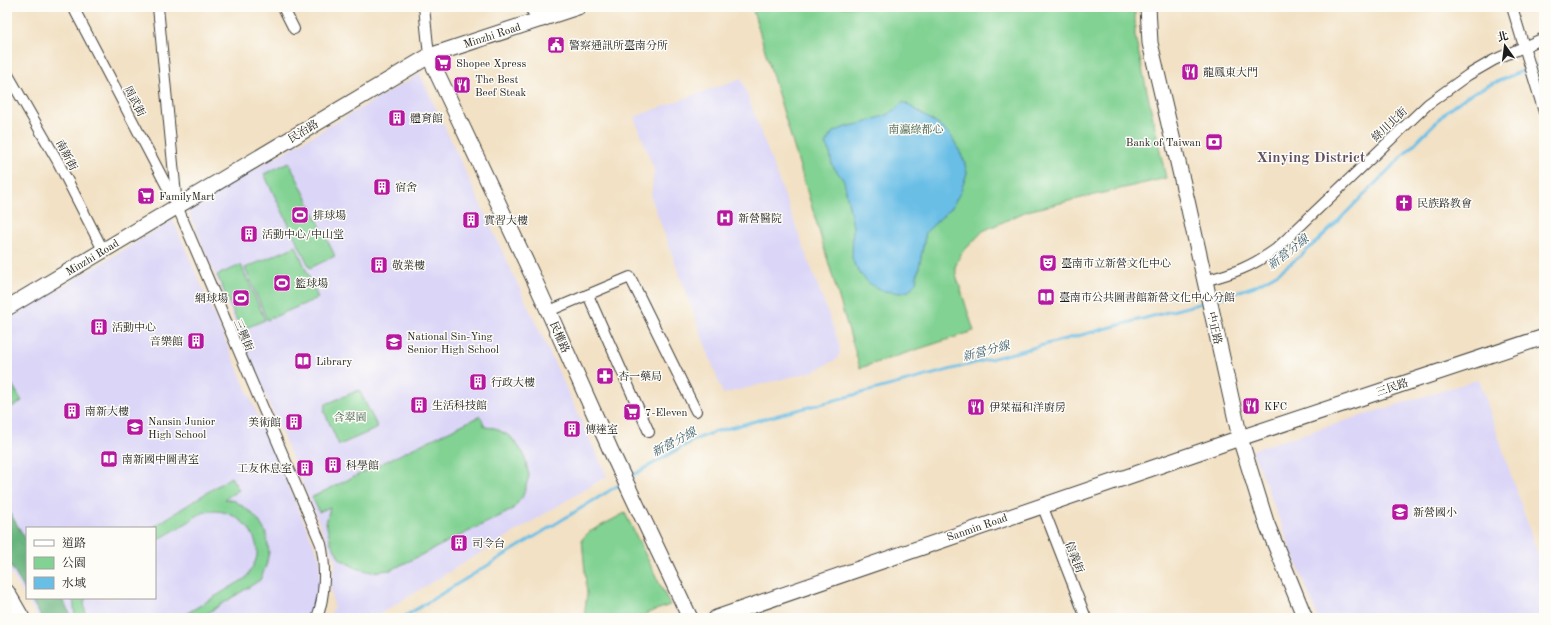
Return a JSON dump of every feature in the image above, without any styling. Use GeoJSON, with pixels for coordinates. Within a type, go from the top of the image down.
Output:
{"type":"FeatureCollection","features":[{"type":"Feature","properties":{"kind":"street","name":"周武街"},"geometry":{"type":"LineString","coordinates":[[73,7],[177,206]]}},
{"type":"Feature","properties":{"kind":"street","name":"三興街"},"geometry":{"type":"LineString","coordinates":[[158,7],[177,206],[321,544],[323,555],[323,580],[322,601],[318,618]]}},
{"type":"Feature","properties":{"kind":"street"},"geometry":{"type":"LineString","coordinates":[[283,7],[294,29]]}},
{"type":"Feature","properties":{"kind":"street"},"geometry":{"type":"LineString","coordinates":[[424,7],[430,56]]}},
{"type":"Feature","properties":{"kind":"street"},"geometry":{"type":"LineString","coordinates":[[532,7],[543,13]]}},
{"type":"Feature","properties":{"kind":"street","name":"Minzhi Road"},"geometry":{"type":"LineString","coordinates":[[430,56],[543,13],[578,7]]}},
{"type":"Feature","properties":{"kind":"street","name":"中正路"},"geometry":{"type":"LineString","coordinates":[[1148,7],[1150,43],[1240,438],[1266,522],[1305,618]]}},
{"type":"Feature","properties":{"kind":"street"},"geometry":{"type":"LineString","coordinates":[[1512,7],[1544,112]]}},
{"type":"Feature","properties":{"kind":"street","name":"綠川北街"},"geometry":{"type":"LineString","coordinates":[[1205,284],[1244,269],[1258,262],[1276,249],[1428,104],[1468,75],[1494,60],[1544,38]]}},
{"type":"Feature","properties":{"kind":"street","name":"民治路"},"geometry":{"type":"LineString","coordinates":[[177,206],[430,56]]}},
{"type":"Feature","properties":{"kind":"street","name":"民權路"},"geometry":{"type":"LineString","coordinates":[[430,56],[549,311],[621,472],[690,618]]}},
{"type":"Feature","properties":{"kind":"street","name":"南新街"},"geometry":{"type":"LineString","coordinates":[[7,73],[57,160],[102,250]]}},
{"type":"Feature","properties":{"kind":"street","name":"Minzhi Road"},"geometry":{"type":"LineString","coordinates":[[7,308],[177,206]]}},
{"type":"Feature","properties":{"kind":"street"},"geometry":{"type":"LineString","coordinates":[[549,311],[630,277],[696,410]]}},
{"type":"Feature","properties":{"kind":"street"},"geometry":{"type":"LineString","coordinates":[[588,295],[649,432]]}},
{"type":"Feature","properties":{"kind":"street","name":"三民路"},"geometry":{"type":"LineString","coordinates":[[1240,438],[1544,337]]}},
{"type":"Feature","properties":{"kind":"street","name":"Sanmin Road"},"geometry":{"type":"LineString","coordinates":[[716,618],[1240,438]]}},
{"type":"Feature","properties":{"kind":"street","name":"信義街"},"geometry":{"type":"LineString","coordinates":[[1042,505],[1086,618]]}},
{"type":"Feature","properties":{"kind":"street"},"geometry":{"type":"LineString","coordinates":[[7,592],[22,618]]}},
{"type":"Feature","properties":{"kind":"shaded area","name":"National Sin-Ying Senior High School"},"geometry":{"type":"Polygon","coordinates":[[[420,74],[607,476],[373,618],[329,618],[334,607],[330,585],[336,563],[187,208],[420,74]]]}},
{"type":"Feature","properties":{"kind":"shaded area","name":"新營醫院"},"geometry":{"type":"Polygon","coordinates":[[[741,78],[839,343],[840,352],[837,359],[814,371],[723,394],[651,197],[654,169],[634,117],[741,78]]]}},
{"type":"Feature","properties":{"kind":"shaded area","name":"Nansin Junior High School"},"geometry":{"type":"Polygon","coordinates":[[[173,220],[320,559],[321,618],[38,618],[26,599],[156,599],[156,527],[26,527],[26,598],[7,567],[7,320],[173,220]]]}},
{"type":"Feature","properties":{"kind":"shaded area","name":"新營國小"},"geometry":{"type":"Polygon","coordinates":[[[1479,379],[1544,573],[1544,618],[1318,618],[1252,450],[1479,379]]]}},
{"type":"Feature","properties":{"kind":"green space","name":"南瀛綠都心"},"geometry":{"type":"Polygon","coordinates":[[[752,7],[1135,7],[1135,36],[1166,178],[1027,211],[983,231],[961,254],[955,267],[957,278],[974,331],[860,368],[752,7]]]}},
{"type":"Feature","properties":{"kind":"green space","name":"排球場"},"geometry":{"type":"Polygon","coordinates":[[[289,162],[335,256],[310,268],[264,174],[289,162]]]}},
{"type":"Feature","properties":{"kind":"green space","name":"籃球場"},"geometry":{"type":"Polygon","coordinates":[[[296,246],[318,298],[267,320],[245,268],[296,246]]]}},
{"type":"Feature","properties":{"kind":"green space","name":"網球場"},"geometry":{"type":"Polygon","coordinates":[[[241,265],[265,320],[241,330],[217,275],[241,265]]]}},
{"type":"Feature","properties":{"kind":"green space"},"geometry":{"type":"Polygon","coordinates":[[[7,376],[22,401],[7,410],[7,376]]]}},
{"type":"Feature","properties":{"kind":"green space","name":"含翠園"},"geometry":{"type":"Polygon","coordinates":[[[359,390],[378,428],[339,445],[324,411],[326,404],[359,390]]]}},
{"type":"Feature","properties":{"kind":"green space"},"geometry":{"type":"Polygon","coordinates":[[[480,416],[485,427],[495,428],[511,437],[524,454],[529,476],[523,496],[512,510],[391,570],[371,572],[356,568],[340,559],[331,543],[326,523],[330,507],[319,512],[312,497],[480,416]]]}},
{"type":"Feature","properties":{"kind":"green space"},"geometry":{"type":"Polygon","coordinates":[[[231,477],[239,490],[225,499],[235,501],[252,513],[259,521],[266,533],[269,552],[266,566],[260,580],[200,618],[179,618],[246,578],[253,567],[257,555],[256,545],[253,536],[242,522],[234,516],[215,511],[202,513],[156,540],[156,527],[154,527],[231,477]]]}},
{"type":"Feature","properties":{"kind":"green space"},"geometry":{"type":"Polygon","coordinates":[[[8,510],[26,539],[26,591],[7,560],[8,510]]]}},
{"type":"Feature","properties":{"kind":"green space"},"geometry":{"type":"Polygon","coordinates":[[[625,513],[670,605],[645,614],[642,618],[584,618],[587,594],[582,539],[589,532],[625,513]]]}},
{"type":"Feature","properties":{"kind":"green space"},"geometry":{"type":"Polygon","coordinates":[[[31,599],[62,599],[71,615],[65,618],[42,618],[31,599]]]}},
{"type":"Feature","properties":{"kind":"green space"},"geometry":{"type":"Polygon","coordinates":[[[73,599],[86,599],[84,602],[86,618],[75,618],[73,599]]]}},
{"type":"Feature","properties":{"kind":"water"},"geometry":{"type":"Polygon","coordinates":[[[904,102],[940,126],[952,137],[964,160],[967,173],[961,191],[952,207],[926,232],[916,282],[909,291],[900,293],[883,291],[871,285],[861,275],[855,266],[852,258],[853,227],[844,181],[832,165],[830,153],[825,144],[832,133],[845,127],[864,123],[889,114],[904,102]]]}},
{"type":"Feature","properties":{"kind":"waterway","name":"新營分線"},"geometry":{"type":"LineString","coordinates":[[1213,300],[1255,286],[1278,273],[1303,254],[1327,232],[1447,111],[1467,96],[1544,62]]}},
{"type":"Feature","properties":{"kind":"waterway","name":"新營分線"},"geometry":{"type":"LineString","coordinates":[[628,478],[694,440],[714,432],[1206,302]]}},
{"type":"Feature","properties":{"kind":"waterway","name":"新營分線"},"geometry":{"type":"LineString","coordinates":[[402,618],[622,483]]}},
{"type":"Feature","properties":{"kind":"place","name":"警察通訊所臺南分所"},"geometry":{"type":"Point","coordinates":[556,45]}},
{"type":"Feature","properties":{"kind":"place","name":"Shopee Xpress"},"geometry":{"type":"Point","coordinates":[443,63]}},
{"type":"Feature","properties":{"kind":"place","name":"龍鳳東大門"},"geometry":{"type":"Point","coordinates":[1190,72]}},
{"type":"Feature","properties":{"kind":"place","name":"The Best Beef Steak"},"geometry":{"type":"Point","coordinates":[462,85]}},
{"type":"Feature","properties":{"kind":"place","name":"體育館"},"geometry":{"type":"Point","coordinates":[397,118]}},
{"type":"Feature","properties":{"kind":"place","name":"Bank of Taiwan"},"geometry":{"type":"Point","coordinates":[1214,142]}},
{"type":"Feature","properties":{"kind":"place","name":"宿舍"},"geometry":{"type":"Point","coordinates":[382,187]}},
{"type":"Feature","properties":{"kind":"place","name":"FamilyMart"},"geometry":{"type":"Point","coordinates":[146,196]}},
{"type":"Feature","properties":{"kind":"place","name":"民族路教會"},"geometry":{"type":"Point","coordinates":[1404,203]}},
{"type":"Feature","properties":{"kind":"place","name":"排球場"},"geometry":{"type":"Point","coordinates":[300,215]}},
{"type":"Feature","properties":{"kind":"place","name":"新營醫院"},"geometry":{"type":"Point","coordinates":[725,218]}},
{"type":"Feature","properties":{"kind":"place","name":"實習大樓"},"geometry":{"type":"Point","coordinates":[471,220]}},
{"type":"Feature","properties":{"kind":"place","name":"活動中心/中山堂"},"geometry":{"type":"Point","coordinates":[249,234]}},
{"type":"Feature","properties":{"kind":"place","name":"臺南市立新營文化中心"},"geometry":{"type":"Point","coordinates":[1048,263]}},
{"type":"Feature","properties":{"kind":"place","name":"敬業樓"},"geometry":{"type":"Point","coordinates":[379,265]}},
{"type":"Feature","properties":{"kind":"place","name":"籃球場"},"geometry":{"type":"Point","coordinates":[282,283]}},
{"type":"Feature","properties":{"kind":"place","name":"臺南市公共圖書館新營文化中心分館"},"geometry":{"type":"Point","coordinates":[1046,297]}},
{"type":"Feature","properties":{"kind":"place","name":"網球場"},"geometry":{"type":"Point","coordinates":[241,298]}},
{"type":"Feature","properties":{"kind":"place","name":"活動中心"},"geometry":{"type":"Point","coordinates":[99,327]}},
{"type":"Feature","properties":{"kind":"place","name":"音樂館"},"geometry":{"type":"Point","coordinates":[196,341]}},
{"type":"Feature","properties":{"kind":"place","name":"National Sin-Ying Senior High School"},"geometry":{"type":"Point","coordinates":[394,342]}},
{"type":"Feature","properties":{"kind":"place","name":"Library"},"geometry":{"type":"Point","coordinates":[303,361]}},
{"type":"Feature","properties":{"kind":"place","name":"杏一藥局"},"geometry":{"type":"Point","coordinates":[605,376]}},
{"type":"Feature","properties":{"kind":"place","name":"行政大樓"},"geometry":{"type":"Point","coordinates":[478,382]}},
{"type":"Feature","properties":{"kind":"place","name":"生活科技館"},"geometry":{"type":"Point","coordinates":[419,405]}},
{"type":"Feature","properties":{"kind":"place","name":"KFC"},"geometry":{"type":"Point","coordinates":[1251,406]}},
{"type":"Feature","properties":{"kind":"place","name":"伊萊福和洋廚房"},"geometry":{"type":"Point","coordinates":[976,407]}},
{"type":"Feature","properties":{"kind":"place","name":"南新大樓"},"geometry":{"type":"Point","coordinates":[72,411]}},
{"type":"Feature","properties":{"kind":"place","name":"7-Eleven"},"geometry":{"type":"Point","coordinates":[632,412]}},
{"type":"Feature","properties":{"kind":"place","name":"美術館"},"geometry":{"type":"Point","coordinates":[294,422]}},
{"type":"Feature","properties":{"kind":"place","name":"Nansin Junior High School"},"geometry":{"type":"Point","coordinates":[135,427]}},
{"type":"Feature","properties":{"kind":"place","name":"傳達室"},"geometry":{"type":"Point","coordinates":[572,429]}},
{"type":"Feature","properties":{"kind":"place","name":"南新國中圖書室"},"geometry":{"type":"Point","coordinates":[109,459]}},
{"type":"Feature","properties":{"kind":"place","name":"科學館"},"geometry":{"type":"Point","coordinates":[333,465]}},
{"type":"Feature","properties":{"kind":"place","name":"工友休息室"},"geometry":{"type":"Point","coordinates":[305,468]}},
{"type":"Feature","properties":{"kind":"place","name":"新營國小"},"geometry":{"type":"Point","coordinates":[1400,512]}},
{"type":"Feature","properties":{"kind":"place","name":"司令台"},"geometry":{"type":"Point","coordinates":[459,543]}},
{"type":"Feature","properties":{"kind":"district","name":"Xinying District"},"geometry":{"type":"Point","coordinates":[1311,157]}}]}
